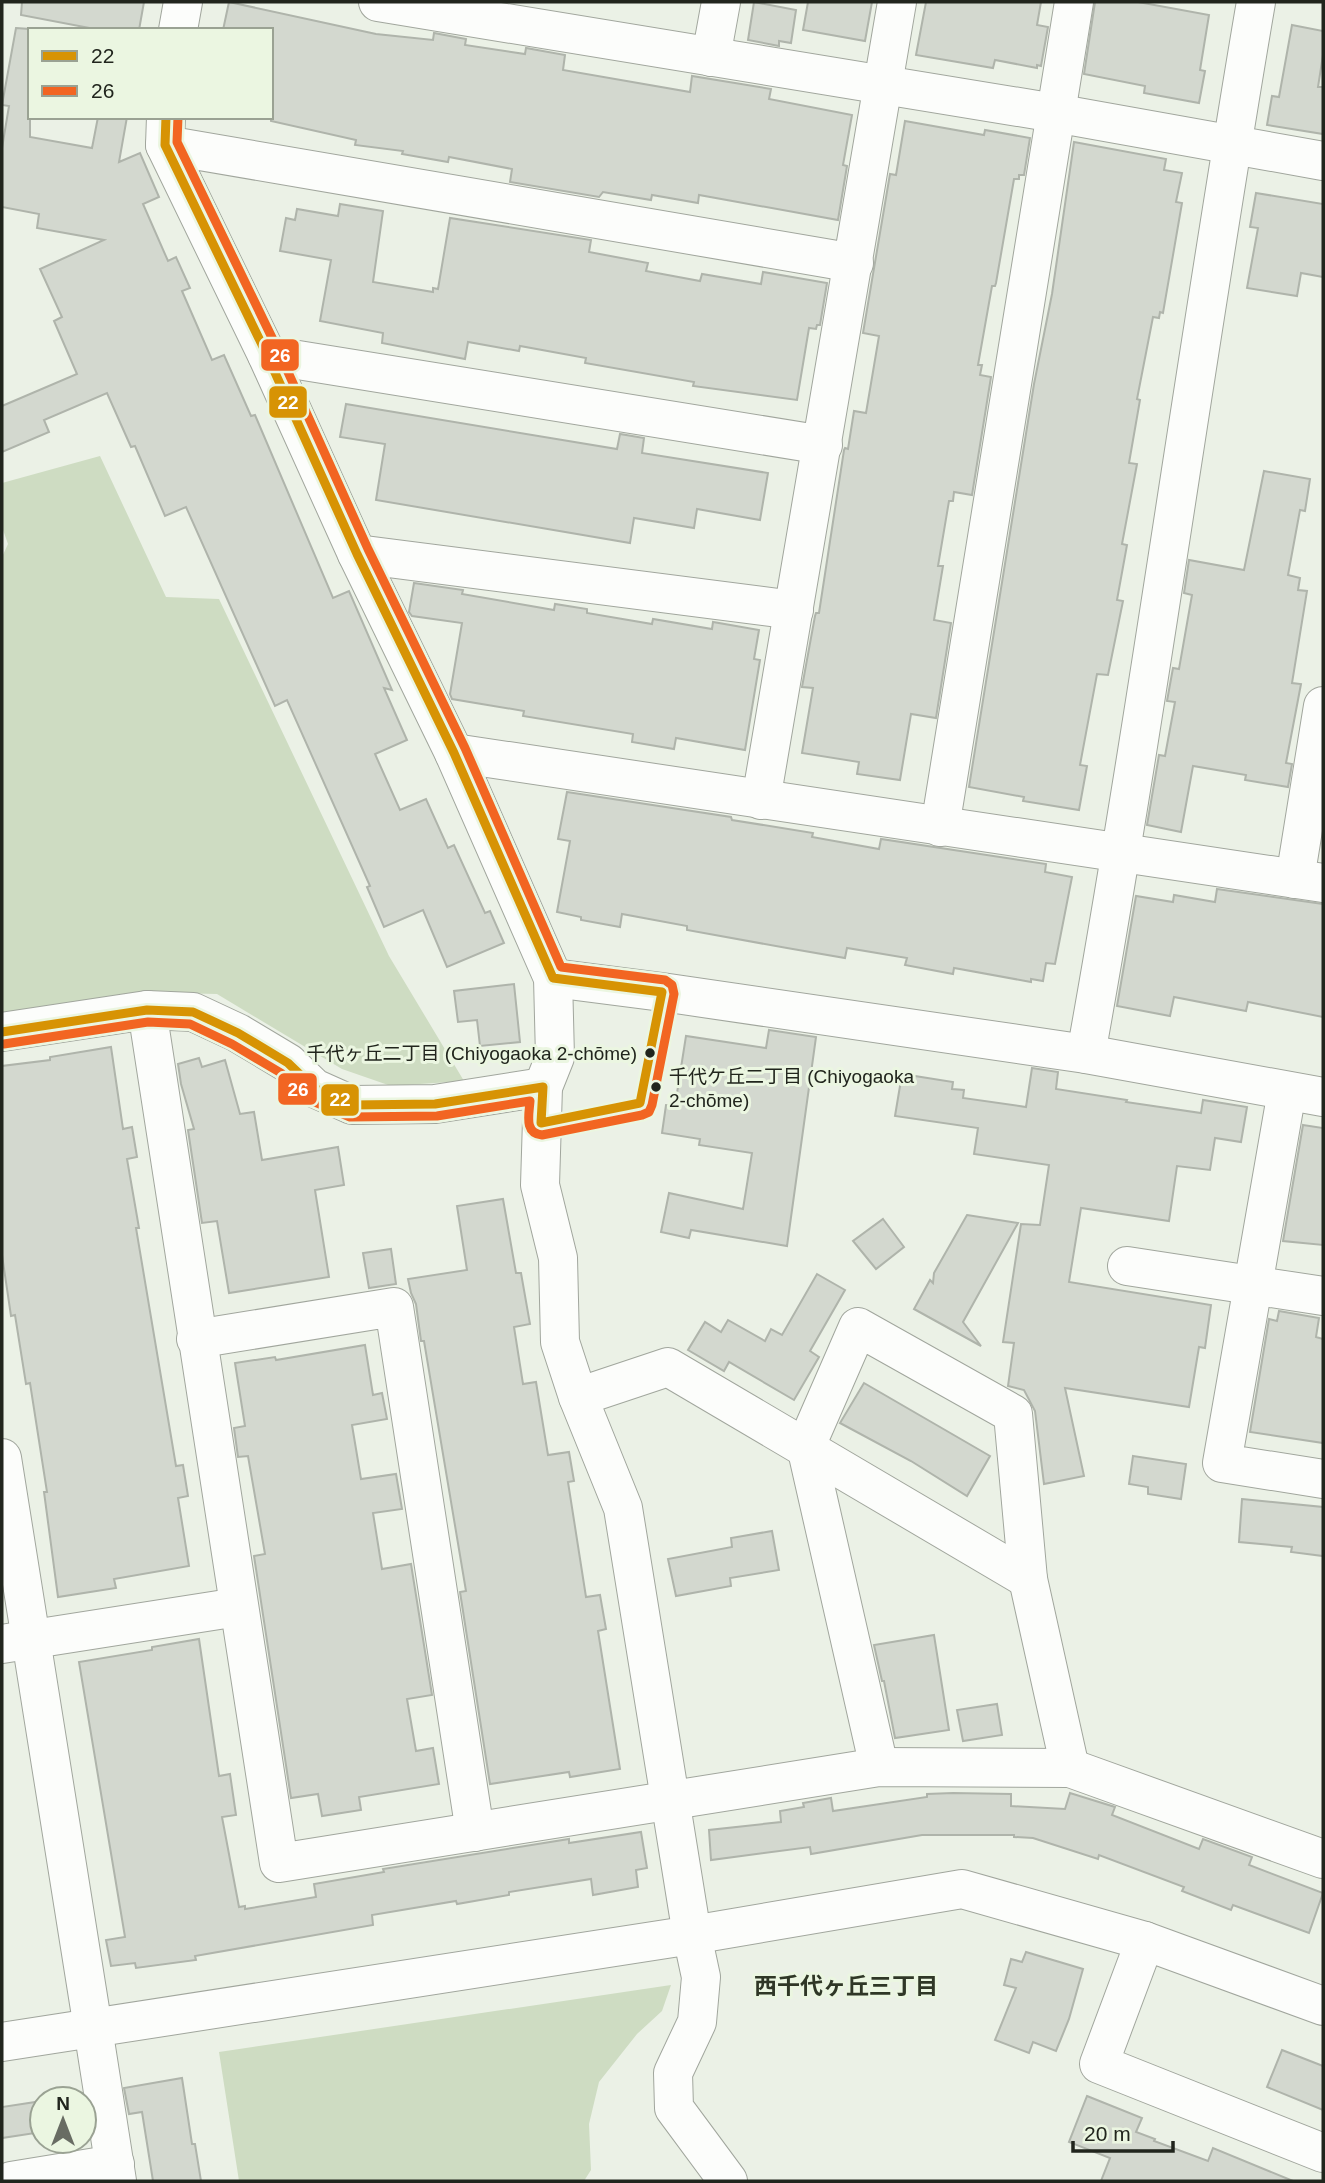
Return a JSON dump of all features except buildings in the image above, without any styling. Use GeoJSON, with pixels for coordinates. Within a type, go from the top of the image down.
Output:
{"type":"FeatureCollection","features":[{"type":"Feature","properties":{"kind":"street"},"geometry":{"type":"LineString","coordinates":[[178,28],[183,2]]}},
{"type":"Feature","properties":{"kind":"street"},"geometry":{"type":"LineString","coordinates":[[378,2],[541,15],[711,57],[1055,113],[1323,161]]}},
{"type":"Feature","properties":{"kind":"street"},"geometry":{"type":"LineString","coordinates":[[711,57],[720,2]]}},
{"type":"Feature","properties":{"kind":"street"},"geometry":{"type":"LineString","coordinates":[[761,800],[897,2]]}},
{"type":"Feature","properties":{"kind":"street"},"geometry":{"type":"LineString","coordinates":[[940,827],[1074,2]]}},
{"type":"Feature","properties":{"kind":"street"},"geometry":{"type":"LineString","coordinates":[[1086,1054],[1122,853],[1231,145],[1256,2]]}},
{"type":"Feature","properties":{"kind":"street"},"geometry":{"type":"LineString","coordinates":[[165,131],[854,263]]}},
{"type":"Feature","properties":{"kind":"street"},"geometry":{"type":"LineString","coordinates":[[165,131],[357,554],[454,753],[553,978],[555,1057],[543,1087],[540,1185],[558,1258],[560,1342],[578,1397],[623,1508],[669,1802],[701,1977],[697,2022],[673,2073],[674,2108],[728,2181]]}},
{"type":"Feature","properties":{"kind":"street"},"geometry":{"type":"LineString","coordinates":[[267,355],[823,445]]}},
{"type":"Feature","properties":{"kind":"street"},"geometry":{"type":"LineString","coordinates":[[357,554],[794,610]]}},
{"type":"Feature","properties":{"kind":"street"},"geometry":{"type":"LineString","coordinates":[[454,753],[1309,881],[1323,706]]}},
{"type":"Feature","properties":{"kind":"street"},"geometry":{"type":"LineString","coordinates":[[553,978],[676,993],[1086,1054],[1305,1094],[1253,1284],[1222,1463],[1323,1479]]}},
{"type":"Feature","properties":{"kind":"street"},"geometry":{"type":"LineString","coordinates":[[2,1032],[146,1010],[193,1013],[238,1033],[288,1063],[314,1088],[352,1105],[435,1104],[543,1087]]}},
{"type":"Feature","properties":{"kind":"street"},"geometry":{"type":"LineString","coordinates":[[146,1010],[279,1863],[879,1767],[1070,1768],[1323,1859]]}},
{"type":"Feature","properties":{"kind":"street"},"geometry":{"type":"LineString","coordinates":[[1127,1266],[1323,1296]]}},
{"type":"Feature","properties":{"kind":"street"},"geometry":{"type":"LineString","coordinates":[[196,1339],[394,1307],[475,1832]]}},
{"type":"Feature","properties":{"kind":"street"},"geometry":{"type":"LineString","coordinates":[[879,1767],[806,1446],[858,1327],[1013,1414],[1028,1579],[1070,1768]]}},
{"type":"Feature","properties":{"kind":"street"},"geometry":{"type":"LineString","coordinates":[[578,1397],[667,1367],[806,1446],[1028,1579]]}},
{"type":"Feature","properties":{"kind":"street"},"geometry":{"type":"LineString","coordinates":[[2,1458],[16,1642],[93,2028],[116,2173],[11,2181]]}},
{"type":"Feature","properties":{"kind":"street"},"geometry":{"type":"LineString","coordinates":[[16,1642],[238,1607]]}},
{"type":"Feature","properties":{"kind":"street"},"geometry":{"type":"LineString","coordinates":[[2,2042],[692,1935],[962,1889],[1145,1941],[1323,2006]]}},
{"type":"Feature","properties":{"kind":"street"},"geometry":{"type":"LineString","coordinates":[[1145,1941],[1099,2064],[1323,2152]]}},
{"type":"Feature","properties":{"kind":"green space"},"geometry":{"type":"Polygon","coordinates":[[[100,456],[166,597],[219,599],[389,956],[464,1081],[391,1086],[342,1069],[217,994],[171,993],[2,1013],[2,557],[8,544],[2,527],[2,483],[100,456]]]}},
{"type":"Feature","properties":{"kind":"green space"},"geometry":{"type":"Polygon","coordinates":[[[671,1985],[662,2011],[637,2034],[599,2082],[589,2124],[591,2170],[584,2181],[239,2181],[219,2052],[671,1985]]]}},
{"type":"Feature","properties":{"kind":"transit line","name":"22"},"geometry":{"type":"LineString","coordinates":[[2,1032],[147,1010],[193,1012],[238,1033],[288,1063],[314,1088],[352,1105],[435,1104],[543,1087],[541,1123],[640,1103],[662,992],[553,978],[454,753],[357,554],[267,355],[165,145],[166,119]]}},
{"type":"Feature","properties":{"kind":"transit line","name":"26"},"geometry":{"type":"LineString","coordinates":[[4,1044],[148,1022],[190,1024],[232,1044],[281,1073],[308,1099],[350,1117],[437,1116],[530,1101],[530,1127],[536,1134],[542,1135],[649,1112],[674,994],[672,985],[665,980],[561,967],[465,748],[368,549],[278,350],[177,142],[178,119]]}},
{"type":"Feature","properties":{"kind":"place","name":"千代ヶ丘二丁目 (Chiyogaoka 2-chōme)"},"geometry":{"type":"Point","coordinates":[650,1053]}},
{"type":"Feature","properties":{"kind":"place","name":"千代ケ丘二丁目 (Chiyogaoka 2-chōme)"},"geometry":{"type":"Point","coordinates":[656,1087]}},
{"type":"Feature","properties":{"kind":"district","name":"西千代ヶ丘三丁目"},"geometry":{"type":"Point","coordinates":[846,1986]}}]}
